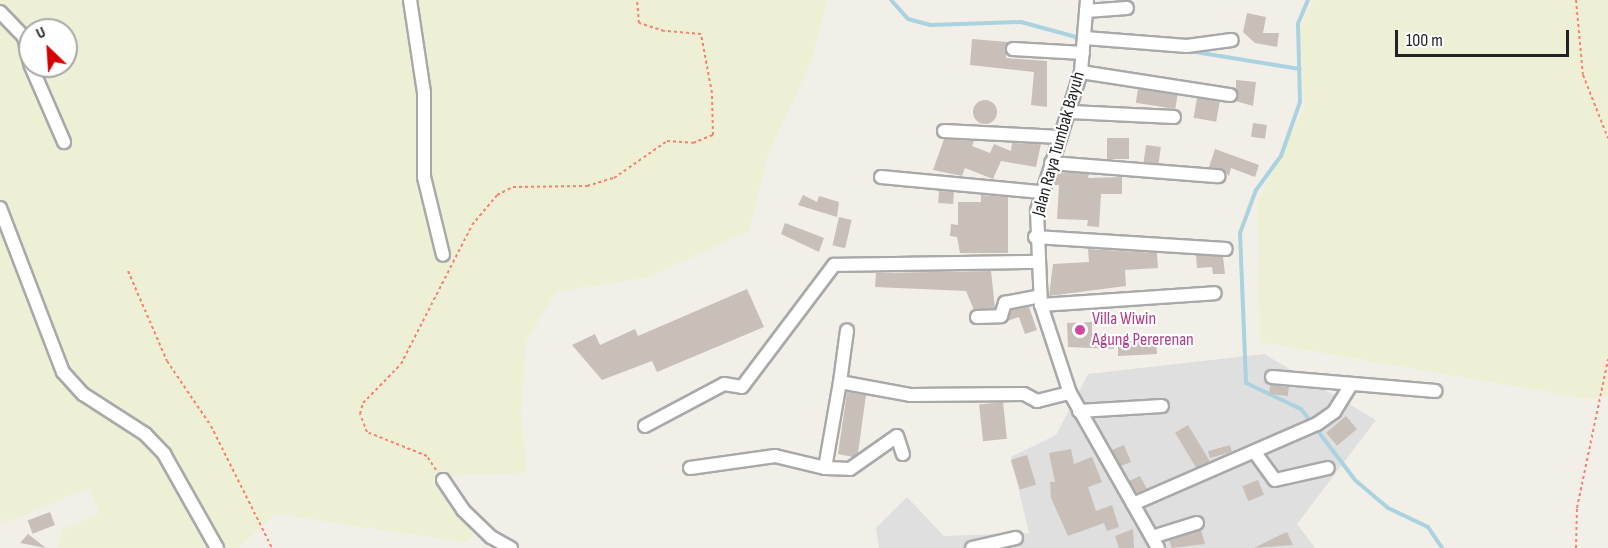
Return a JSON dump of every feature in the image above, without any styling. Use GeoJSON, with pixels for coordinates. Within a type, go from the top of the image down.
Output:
{"type":"FeatureCollection","features":[{"type":"Feature","properties":{"kind":"street"},"geometry":{"type":"LineString","coordinates":[[410,0],[424,93],[424,177],[443,255]]}},
{"type":"Feature","properties":{"kind":"street"},"geometry":{"type":"LineString","coordinates":[[1086,6],[1127,8]]}},
{"type":"Feature","properties":{"kind":"street","name":"Jalan Raya Tumbak Bayuh"},"geometry":{"type":"LineString","coordinates":[[1086,6],[1081,72],[1070,112],[1041,192],[1035,237],[1041,301],[1070,393],[1155,543]]}},
{"type":"Feature","properties":{"kind":"street"},"geometry":{"type":"LineString","coordinates":[[0,12],[18,31]]}},
{"type":"Feature","properties":{"kind":"street"},"geometry":{"type":"LineString","coordinates":[[1013,49],[1187,46],[1232,40]]}},
{"type":"Feature","properties":{"kind":"street"},"geometry":{"type":"LineString","coordinates":[[1081,72],[1230,94]]}},
{"type":"Feature","properties":{"kind":"street"},"geometry":{"type":"LineString","coordinates":[[37,78],[64,142]]}},
{"type":"Feature","properties":{"kind":"street"},"geometry":{"type":"LineString","coordinates":[[1070,112],[1174,117]]}},
{"type":"Feature","properties":{"kind":"street"},"geometry":{"type":"LineString","coordinates":[[944,131],[1060,137]]}},
{"type":"Feature","properties":{"kind":"street"},"geometry":{"type":"LineString","coordinates":[[1051,163],[1218,176]]}},
{"type":"Feature","properties":{"kind":"street"},"geometry":{"type":"LineString","coordinates":[[881,177],[1041,192]]}},
{"type":"Feature","properties":{"kind":"street"},"geometry":{"type":"LineString","coordinates":[[0,208],[63,372],[83,394],[145,434],[164,454],[218,548]]}},
{"type":"Feature","properties":{"kind":"street"},"geometry":{"type":"LineString","coordinates":[[1035,237],[1226,249]]}},
{"type":"Feature","properties":{"kind":"street"},"geometry":{"type":"LineString","coordinates":[[645,426],[724,384],[742,387],[834,265],[1036,262]]}},
{"type":"Feature","properties":{"kind":"street"},"geometry":{"type":"LineString","coordinates":[[977,317],[1001,316],[1005,303],[1215,292]]}},
{"type":"Feature","properties":{"kind":"street"},"geometry":{"type":"LineString","coordinates":[[825,468],[847,330]]}},
{"type":"Feature","properties":{"kind":"street"},"geometry":{"type":"LineString","coordinates":[[1272,377],[1435,391]]}},
{"type":"Feature","properties":{"kind":"street"},"geometry":{"type":"LineString","coordinates":[[840,382],[910,395],[1023,394],[1037,401],[1070,393]]}},
{"type":"Feature","properties":{"kind":"street"},"geometry":{"type":"LineString","coordinates":[[1133,504],[1256,454],[1334,412],[1351,385]]}},
{"type":"Feature","properties":{"kind":"street"},"geometry":{"type":"LineString","coordinates":[[1079,411],[1162,406]]}},
{"type":"Feature","properties":{"kind":"street"},"geometry":{"type":"LineString","coordinates":[[690,468],[775,456],[825,468],[850,469],[897,436],[903,454]]}},
{"type":"Feature","properties":{"kind":"street"},"geometry":{"type":"LineString","coordinates":[[1256,454],[1275,480],[1328,468]]}},
{"type":"Feature","properties":{"kind":"street"},"geometry":{"type":"LineString","coordinates":[[443,480],[463,510],[491,537],[511,548]]}},
{"type":"Feature","properties":{"kind":"street"},"geometry":{"type":"LineString","coordinates":[[1155,543],[1197,523]]}},
{"type":"Feature","properties":{"kind":"street"},"geometry":{"type":"LineString","coordinates":[[972,548],[1016,538]]}},
{"type":"Feature","properties":{"kind":"path"},"geometry":{"type":"LineString","coordinates":[[443,480],[427,456],[367,432],[360,414],[363,403],[401,364],[472,225],[497,195],[513,187],[587,186],[614,178],[667,141],[693,143],[713,135],[712,93],[701,34],[664,31],[639,23],[637,0]]}},
{"type":"Feature","properties":{"kind":"path"},"geometry":{"type":"LineString","coordinates":[[1575,0],[1583,75],[1608,138]]}},
{"type":"Feature","properties":{"kind":"path"},"geometry":{"type":"LineString","coordinates":[[128,271],[167,361],[211,426],[272,548]]}},
{"type":"Feature","properties":{"kind":"path"},"geometry":{"type":"LineString","coordinates":[[1576,548],[1577,508],[1608,358]]}},
{"type":"Feature","properties":{"kind":"shaded area"},"geometry":{"type":"Polygon","coordinates":[[[1264,354],[1376,420],[1297,524],[1315,548],[879,548],[876,528],[907,497],[944,536],[1029,533],[1011,457],[1056,435],[1088,374],[1264,354]]]}},
{"type":"Feature","properties":{"kind":"green space"},"geometry":{"type":"Polygon","coordinates":[[[0,0],[828,0],[811,63],[767,157],[750,230],[649,277],[556,292],[526,342],[521,413],[527,473],[454,475],[435,485],[475,536],[465,542],[275,514],[239,548],[58,548],[63,529],[100,513],[89,488],[5,523],[0,518],[0,0]]]}},
{"type":"Feature","properties":{"kind":"green space"},"geometry":{"type":"Polygon","coordinates":[[[1314,0],[1608,0],[1608,396],[1588,399],[1260,342],[1257,201],[1304,107],[1300,28],[1314,0]]]}},
{"type":"Feature","properties":{"kind":"building"},"geometry":{"type":"Polygon","coordinates":[[[1247,13],[1266,17],[1263,33],[1279,33],[1277,47],[1255,43],[1243,32],[1247,13]]]}},
{"type":"Feature","properties":{"kind":"building"},"geometry":{"type":"Polygon","coordinates":[[[972,39],[1008,42],[1006,58],[1047,61],[1047,107],[1031,105],[1034,72],[970,65],[972,39]]]}},
{"type":"Feature","properties":{"kind":"building"},"geometry":{"type":"Polygon","coordinates":[[[1236,80],[1256,82],[1253,106],[1236,101],[1236,80]]]}},
{"type":"Feature","properties":{"kind":"building"},"geometry":{"type":"Polygon","coordinates":[[[1138,89],[1178,95],[1175,109],[1136,103],[1138,89]]]}},
{"type":"Feature","properties":{"kind":"building"},"geometry":{"type":"Polygon","coordinates":[[[1197,98],[1220,102],[1216,122],[1194,118],[1197,98]]]}},
{"type":"Feature","properties":{"kind":"building"},"geometry":{"type":"Polygon","coordinates":[[[985,100],[993,104],[997,112],[993,120],[985,124],[977,120],[973,112],[977,104],[985,100]]]}},
{"type":"Feature","properties":{"kind":"building"},"geometry":{"type":"Polygon","coordinates":[[[1253,123],[1267,125],[1265,139],[1251,137],[1253,123]]]}},
{"type":"Feature","properties":{"kind":"building"},"geometry":{"type":"Polygon","coordinates":[[[1107,138],[1129,138],[1129,159],[1107,159],[1107,138]]]}},
{"type":"Feature","properties":{"kind":"building"},"geometry":{"type":"Polygon","coordinates":[[[944,139],[974,141],[972,146],[990,153],[994,144],[1011,151],[1012,143],[1041,144],[1036,167],[1001,161],[993,179],[965,168],[962,176],[933,170],[944,139]]]}},
{"type":"Feature","properties":{"kind":"building"},"geometry":{"type":"Polygon","coordinates":[[[1146,145],[1161,147],[1158,164],[1144,162],[1146,145]]]}},
{"type":"Feature","properties":{"kind":"building"},"geometry":{"type":"Polygon","coordinates":[[[1215,149],[1259,165],[1255,177],[1231,168],[1229,176],[1222,169],[1209,167],[1215,149]]]}},
{"type":"Feature","properties":{"kind":"building"},"geometry":{"type":"Polygon","coordinates":[[[1058,172],[1089,174],[1088,178],[1122,177],[1122,194],[1101,194],[1099,227],[1087,226],[1088,220],[1057,219],[1059,185],[1054,185],[1058,172]]]}},
{"type":"Feature","properties":{"kind":"building"},"geometry":{"type":"Polygon","coordinates":[[[939,191],[954,192],[953,204],[938,203],[939,191]]]}},
{"type":"Feature","properties":{"kind":"building"},"geometry":{"type":"Polygon","coordinates":[[[803,195],[817,202],[819,196],[839,202],[837,217],[798,205],[803,195]]]}},
{"type":"Feature","properties":{"kind":"building"},"geometry":{"type":"Polygon","coordinates":[[[981,195],[1008,197],[1008,253],[960,253],[957,237],[950,236],[951,224],[958,225],[958,202],[981,202],[981,195]]]}},
{"type":"Feature","properties":{"kind":"building"},"geometry":{"type":"Polygon","coordinates":[[[839,217],[852,220],[845,248],[832,245],[839,217]]]}},
{"type":"Feature","properties":{"kind":"building"},"geometry":{"type":"Polygon","coordinates":[[[785,223],[824,238],[819,252],[781,234],[785,223]]]}},
{"type":"Feature","properties":{"kind":"building"},"geometry":{"type":"Polygon","coordinates":[[[1088,249],[1157,253],[1158,268],[1125,270],[1126,286],[1049,296],[1053,264],[1089,262],[1088,249]]]}},
{"type":"Feature","properties":{"kind":"building"},"geometry":{"type":"Polygon","coordinates":[[[1196,255],[1223,257],[1225,274],[1213,274],[1212,267],[1197,268],[1196,255]]]}},
{"type":"Feature","properties":{"kind":"building"},"geometry":{"type":"Polygon","coordinates":[[[991,271],[995,308],[974,310],[966,291],[875,287],[876,273],[991,271]]]}},
{"type":"Feature","properties":{"kind":"building"},"geometry":{"type":"Polygon","coordinates":[[[747,289],[764,327],[657,372],[652,361],[602,380],[572,345],[595,334],[600,345],[635,329],[638,336],[747,289]]]}},
{"type":"Feature","properties":{"kind":"building"},"geometry":{"type":"Polygon","coordinates":[[[1029,307],[1037,330],[1025,334],[1019,317],[1007,321],[1011,310],[1029,307]]]}},
{"type":"Feature","properties":{"kind":"building"},"geometry":{"type":"Polygon","coordinates":[[[1092,322],[1092,335],[1113,334],[1114,349],[1068,347],[1067,323],[1092,322]]]}},
{"type":"Feature","properties":{"kind":"building"},"geometry":{"type":"Polygon","coordinates":[[[1156,338],[1157,354],[1118,356],[1118,342],[1156,338]]]}},
{"type":"Feature","properties":{"kind":"building"},"geometry":{"type":"Polygon","coordinates":[[[1270,385],[1289,387],[1288,396],[1269,394],[1270,385]]]}},
{"type":"Feature","properties":{"kind":"building"},"geometry":{"type":"Polygon","coordinates":[[[847,392],[866,395],[858,453],[853,457],[838,454],[847,392]]]}},
{"type":"Feature","properties":{"kind":"building"},"geometry":{"type":"Polygon","coordinates":[[[1003,402],[1007,439],[983,441],[979,405],[1003,402]]]}},
{"type":"Feature","properties":{"kind":"building"},"geometry":{"type":"Polygon","coordinates":[[[1346,416],[1357,429],[1337,446],[1326,433],[1346,416]]]}},
{"type":"Feature","properties":{"kind":"building"},"geometry":{"type":"Polygon","coordinates":[[[1188,425],[1210,461],[1197,469],[1175,433],[1188,425]]]}},
{"type":"Feature","properties":{"kind":"building"},"geometry":{"type":"Polygon","coordinates":[[[1124,445],[1131,462],[1121,466],[1112,450],[1124,445]]]}},
{"type":"Feature","properties":{"kind":"building"},"geometry":{"type":"Polygon","coordinates":[[[1230,445],[1232,452],[1210,458],[1208,451],[1230,445]]]}},
{"type":"Feature","properties":{"kind":"building"},"geometry":{"type":"Polygon","coordinates":[[[1071,449],[1074,464],[1092,457],[1102,482],[1088,487],[1096,511],[1112,505],[1119,527],[1107,531],[1104,523],[1068,536],[1051,498],[1050,482],[1055,482],[1049,453],[1071,449]]]}},
{"type":"Feature","properties":{"kind":"building"},"geometry":{"type":"Polygon","coordinates":[[[1027,455],[1036,485],[1020,490],[1011,460],[1027,455]]]}},
{"type":"Feature","properties":{"kind":"building"},"geometry":{"type":"Polygon","coordinates":[[[1140,476],[1147,489],[1137,493],[1129,481],[1140,476]]]}},
{"type":"Feature","properties":{"kind":"building"},"geometry":{"type":"Polygon","coordinates":[[[1258,480],[1264,495],[1248,501],[1242,486],[1258,480]]]}},
{"type":"Feature","properties":{"kind":"building"},"geometry":{"type":"Polygon","coordinates":[[[50,512],[55,525],[33,534],[28,521],[50,512]]]}},
{"type":"Feature","properties":{"kind":"building"},"geometry":{"type":"Polygon","coordinates":[[[1133,529],[1134,548],[1119,548],[1115,536],[1133,529]]]}},
{"type":"Feature","properties":{"kind":"building"},"geometry":{"type":"Polygon","coordinates":[[[1201,530],[1205,544],[1172,548],[1169,540],[1201,530]]]}},
{"type":"Feature","properties":{"kind":"building"},"geometry":{"type":"Polygon","coordinates":[[[1287,532],[1293,545],[1254,548],[1278,536],[1287,532]]]}},
{"type":"Feature","properties":{"kind":"building"},"geometry":{"type":"Polygon","coordinates":[[[28,534],[46,548],[20,543],[28,534]]]}},
{"type":"Feature","properties":{"kind":"waterway"},"geometry":{"type":"LineString","coordinates":[[891,0],[908,19],[931,25],[1021,22],[1080,38]]}},
{"type":"Feature","properties":{"kind":"waterway"},"geometry":{"type":"LineString","coordinates":[[1308,0],[1298,24],[1300,102],[1281,156],[1256,190],[1240,233],[1246,383],[1301,409],[1355,480],[1388,508],[1428,527],[1442,548]]}},
{"type":"Feature","properties":{"kind":"waterway"},"geometry":{"type":"LineString","coordinates":[[1189,51],[1300,69]]}},
{"type":"Feature","properties":{"kind":"place","name":"Villa Wiwin Agung Pererenan"},"geometry":{"type":"Point","coordinates":[1080,330]}}]}
